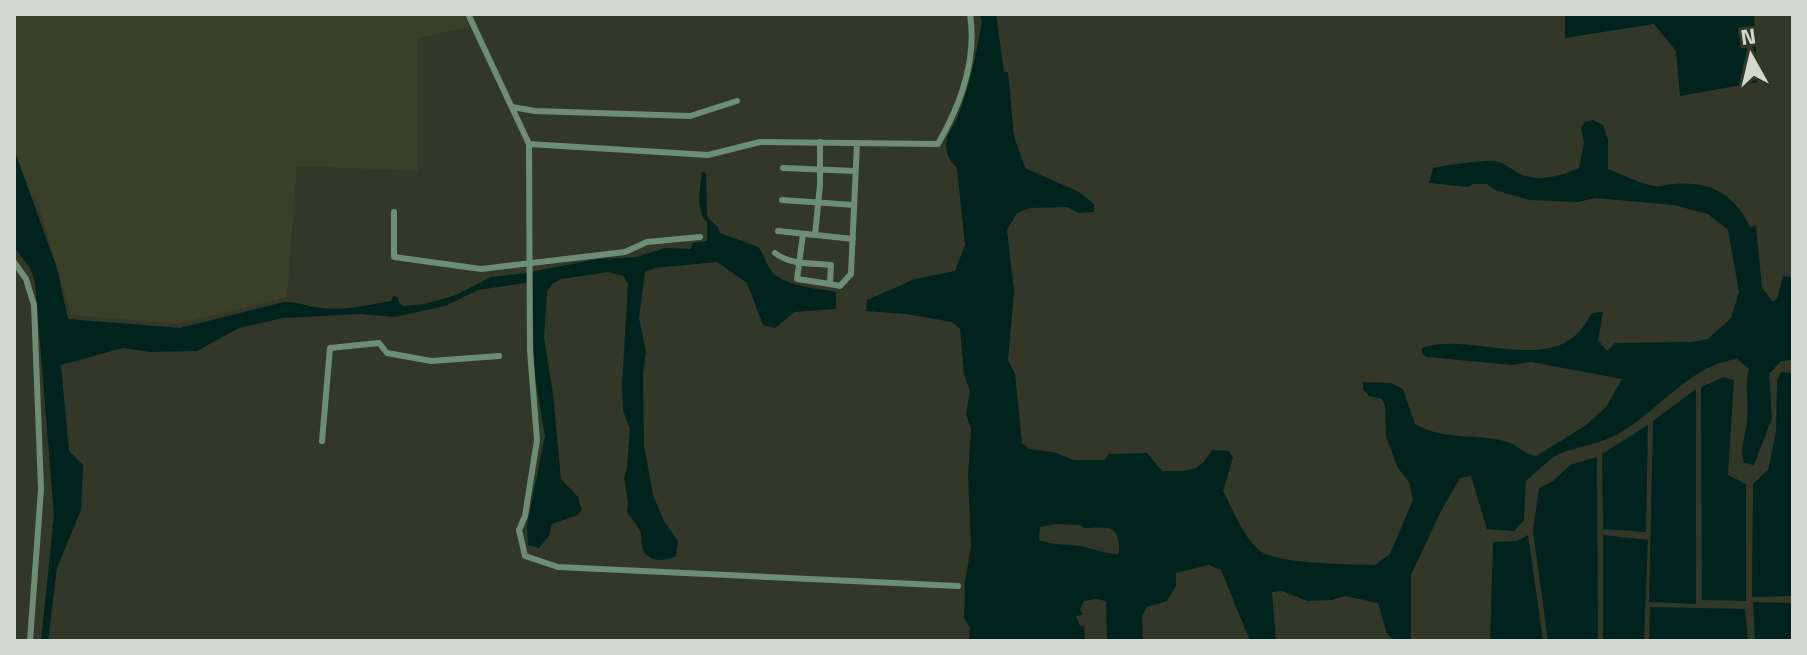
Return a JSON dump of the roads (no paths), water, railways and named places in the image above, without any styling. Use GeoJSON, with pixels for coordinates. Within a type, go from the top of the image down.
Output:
{"type":"FeatureCollection","features":[{"type":"Feature","properties":{"kind":"street"},"geometry":{"type":"LineString","coordinates":[[468,14],[529,144],[530,351],[537,440],[525,516],[519,530],[525,556],[558,567],[958,586]]}},
{"type":"Feature","properties":{"kind":"street"},"geometry":{"type":"LineString","coordinates":[[529,144],[708,155],[760,142],[938,144],[954,117],[969,64],[970,14]]}},
{"type":"Feature","properties":{"kind":"street"},"geometry":{"type":"LineString","coordinates":[[512,107],[535,111],[690,116],[737,101]]}},
{"type":"Feature","properties":{"kind":"street"},"geometry":{"type":"LineString","coordinates":[[815,235],[820,142]]}},
{"type":"Feature","properties":{"kind":"street"},"geometry":{"type":"LineString","coordinates":[[803,234],[797,279],[840,286],[851,274],[857,143]]}},
{"type":"Feature","properties":{"kind":"street"},"geometry":{"type":"LineString","coordinates":[[783,168],[855,171]]}},
{"type":"Feature","properties":{"kind":"street"},"geometry":{"type":"LineString","coordinates":[[782,200],[854,205]]}},
{"type":"Feature","properties":{"kind":"street"},"geometry":{"type":"LineString","coordinates":[[394,212],[394,257],[481,269],[530,267],[625,252],[647,242],[700,237]]}},
{"type":"Feature","properties":{"kind":"street"},"geometry":{"type":"LineString","coordinates":[[778,231],[853,239]]}},
{"type":"Feature","properties":{"kind":"street"},"geometry":{"type":"LineString","coordinates":[[775,253],[785,261],[831,265],[830,284]]}},
{"type":"Feature","properties":{"kind":"street"},"geometry":{"type":"LineString","coordinates":[[14,262],[26,279],[34,305],[41,489],[30,641]]}},
{"type":"Feature","properties":{"kind":"street"},"geometry":{"type":"LineString","coordinates":[[322,441],[330,348],[379,343],[387,353],[431,361],[499,356]]}},
{"type":"Feature","properties":{"kind":"water"},"geometry":{"type":"Polygon","coordinates":[[[980,14],[996,14],[1004,72],[1008,72],[1014,136],[1025,168],[1079,192],[1094,204],[1094,212],[1079,213],[1067,207],[1030,208],[1017,213],[1007,230],[1014,291],[1008,360],[1015,373],[1022,443],[1029,449],[1053,452],[1074,460],[1104,460],[1109,454],[1147,453],[1162,471],[1192,470],[1212,450],[1229,451],[1233,458],[1223,491],[1243,531],[1259,550],[1281,559],[1375,565],[1390,554],[1413,500],[1409,482],[1398,468],[1386,437],[1385,406],[1382,399],[1369,396],[1363,389],[1363,382],[1391,383],[1403,389],[1415,424],[1426,429],[1508,442],[1536,456],[1585,426],[1606,407],[1622,379],[1531,362],[1512,365],[1427,357],[1422,354],[1422,348],[1459,344],[1544,349],[1562,344],[1579,332],[1592,313],[1603,312],[1598,340],[1607,351],[1615,343],[1708,339],[1731,318],[1739,292],[1728,230],[1708,214],[1674,205],[1595,198],[1578,202],[1529,200],[1495,190],[1487,184],[1468,187],[1429,183],[1433,168],[1484,161],[1498,162],[1533,178],[1572,171],[1579,168],[1584,144],[1581,128],[1585,122],[1593,120],[1603,125],[1608,140],[1608,169],[1655,186],[1687,184],[1710,188],[1737,206],[1750,227],[1756,226],[1762,288],[1773,302],[1777,299],[1783,276],[1793,277],[1793,360],[1781,361],[1769,374],[1772,418],[1754,465],[1744,463],[1742,452],[1749,369],[1737,359],[1705,369],[1615,436],[1551,459],[1526,481],[1524,520],[1514,531],[1487,529],[1471,476],[1460,478],[1411,575],[1411,640],[1395,641],[1387,634],[1378,603],[1345,596],[1307,601],[1282,591],[1272,592],[1276,641],[1250,641],[1221,570],[1209,565],[1176,573],[1176,586],[1167,601],[1147,607],[1142,616],[1143,641],[1103,641],[1107,640],[1106,601],[1096,599],[1084,601],[1080,609],[1083,615],[1076,616],[1080,626],[1084,626],[1085,641],[969,641],[970,628],[964,618],[965,582],[971,546],[968,477],[971,429],[966,414],[970,391],[964,374],[960,329],[952,322],[866,311],[867,300],[915,279],[955,271],[965,245],[957,168],[948,156],[946,143],[966,95],[982,21],[980,14]],[[1080,525],[1040,527],[1039,540],[1119,554],[1118,537],[1111,529],[1084,528],[1080,525]]]}},
{"type":"Feature","properties":{"kind":"water"},"geometry":{"type":"Polygon","coordinates":[[[1565,14],[1754,14],[1758,82],[1680,96],[1676,51],[1654,24],[1565,38],[1565,14]]]}},
{"type":"Feature","properties":{"kind":"water"},"geometry":{"type":"Polygon","coordinates":[[[14,149],[57,268],[68,319],[180,328],[284,302],[339,309],[391,301],[393,296],[398,297],[403,306],[425,304],[456,295],[491,277],[598,259],[637,257],[665,248],[690,249],[693,243],[707,241],[707,222],[700,205],[702,172],[706,173],[707,217],[720,233],[758,247],[771,271],[780,278],[836,292],[836,309],[794,312],[775,328],[763,325],[747,283],[717,262],[655,268],[645,272],[639,318],[646,352],[643,373],[644,445],[653,495],[664,521],[678,541],[676,556],[661,560],[644,552],[640,531],[627,512],[624,478],[630,429],[623,411],[622,386],[628,283],[623,276],[609,272],[561,279],[552,284],[547,292],[544,338],[561,479],[578,497],[582,510],[577,515],[552,524],[549,536],[539,548],[528,545],[527,525],[545,436],[535,376],[531,282],[478,290],[445,306],[395,317],[360,314],[283,318],[239,328],[197,351],[150,352],[123,348],[61,365],[69,451],[83,465],[81,510],[57,568],[48,641],[41,641],[54,515],[35,282],[30,268],[14,247],[14,149]]]}},
{"type":"Feature","properties":{"kind":"water"},"geometry":{"type":"Polygon","coordinates":[[[1781,372],[1793,373],[1793,596],[1752,597],[1753,484],[1768,470],[1776,432],[1777,380],[1781,372]]]}},
{"type":"Feature","properties":{"kind":"water"},"geometry":{"type":"Polygon","coordinates":[[[1724,377],[1734,380],[1728,475],[1746,484],[1746,601],[1702,600],[1701,387],[1724,377]]]}},
{"type":"Feature","properties":{"kind":"water"},"geometry":{"type":"Polygon","coordinates":[[[1696,389],[1696,604],[1649,602],[1653,421],[1696,389]]]}},
{"type":"Feature","properties":{"kind":"water"},"geometry":{"type":"Polygon","coordinates":[[[1648,425],[1646,532],[1603,529],[1602,454],[1648,425]]]}},
{"type":"Feature","properties":{"kind":"water"},"geometry":{"type":"Polygon","coordinates":[[[1597,457],[1598,641],[1548,641],[1533,531],[1539,488],[1553,481],[1570,465],[1597,457]]]}},
{"type":"Feature","properties":{"kind":"water"},"geometry":{"type":"Polygon","coordinates":[[[1528,535],[1543,641],[1490,641],[1493,542],[1517,541],[1528,535]]]}},
{"type":"Feature","properties":{"kind":"water"},"geometry":{"type":"Polygon","coordinates":[[[1603,535],[1648,540],[1644,641],[1603,641],[1603,535]]]}},
{"type":"Feature","properties":{"kind":"water"},"geometry":{"type":"Polygon","coordinates":[[[1753,602],[1793,603],[1793,641],[1755,641],[1753,602]]]}},
{"type":"Feature","properties":{"kind":"water"},"geometry":{"type":"Polygon","coordinates":[[[1650,607],[1745,609],[1748,641],[1649,641],[1650,607]]]}}]}
